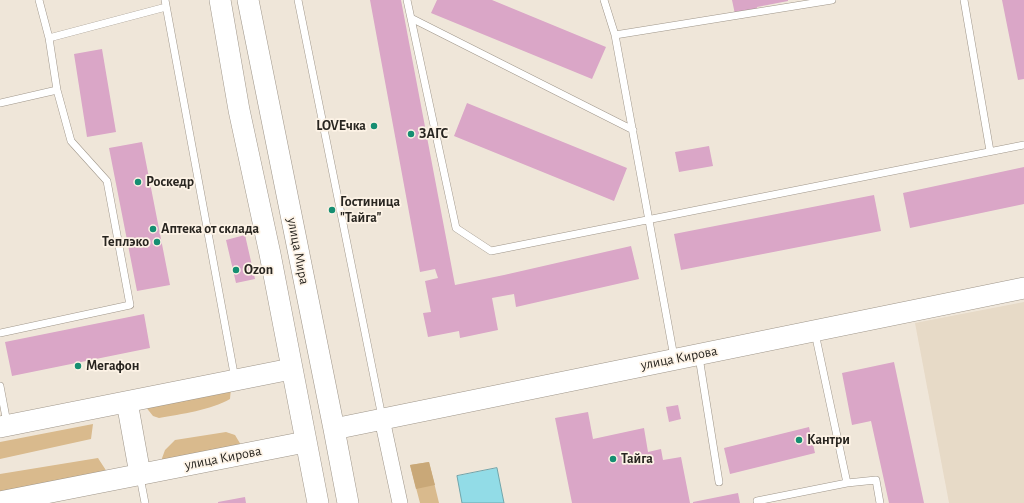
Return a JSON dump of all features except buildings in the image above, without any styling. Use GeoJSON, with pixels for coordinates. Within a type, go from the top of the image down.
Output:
{"type":"FeatureCollection","features":[{"type":"Feature","properties":{"kind":"street","name":"улица Мира"},"geometry":{"type":"LineString","coordinates":[[220,0],[239,110],[270,254],[305,442],[318,503]]}},
{"type":"Feature","properties":{"kind":"street","name":"улица Мира"},"geometry":{"type":"LineString","coordinates":[[248,0],[348,503]]}},
{"type":"Feature","properties":{"kind":"street"},"geometry":{"type":"LineString","coordinates":[[239,110],[268,104]]}},
{"type":"Feature","properties":{"kind":"street","name":"улица Кирова"},"geometry":{"type":"LineString","coordinates":[[334,429],[1024,288]]}},
{"type":"Feature","properties":{"kind":"street"},"geometry":{"type":"LineString","coordinates":[[4,426],[291,369]]}},
{"type":"Feature","properties":{"kind":"street"},"geometry":{"type":"LineString","coordinates":[[127,402],[140,474]]}},
{"type":"Feature","properties":{"kind":"street"},"geometry":{"type":"LineString","coordinates":[[382,419],[400,503]]}},
{"type":"Feature","properties":{"kind":"street","name":"улица Кирова"},"geometry":{"type":"LineString","coordinates":[[0,502],[305,442]]}},
{"type":"Feature","properties":{"kind":"lane"},"geometry":{"type":"LineString","coordinates":[[0,333],[130,305],[107,181],[70,141],[57,90],[49,38],[40,0]]}},
{"type":"Feature","properties":{"kind":"lane"},"geometry":{"type":"LineString","coordinates":[[298,0],[382,419]]}},
{"type":"Feature","properties":{"kind":"lane"},"geometry":{"type":"LineString","coordinates":[[407,0],[456,228],[491,251],[1024,145]]}},
{"type":"Feature","properties":{"kind":"lane"},"geometry":{"type":"LineString","coordinates":[[604,0],[615,35],[674,360]]}},
{"type":"Feature","properties":{"kind":"lane"},"geometry":{"type":"LineString","coordinates":[[615,35],[832,0]]}},
{"type":"Feature","properties":{"kind":"lane"},"geometry":{"type":"LineString","coordinates":[[964,0],[990,151]]}},
{"type":"Feature","properties":{"kind":"lane"},"geometry":{"type":"LineString","coordinates":[[49,38],[166,4],[235,380]]}},
{"type":"Feature","properties":{"kind":"lane"},"geometry":{"type":"LineString","coordinates":[[411,18],[633,130]]}},
{"type":"Feature","properties":{"kind":"lane"},"geometry":{"type":"LineString","coordinates":[[0,103],[57,90]]}},
{"type":"Feature","properties":{"kind":"lane"},"geometry":{"type":"LineString","coordinates":[[815,331],[847,483]]}},
{"type":"Feature","properties":{"kind":"lane"},"geometry":{"type":"LineString","coordinates":[[698,355],[720,482]]}},
{"type":"Feature","properties":{"kind":"lane"},"geometry":{"type":"LineString","coordinates":[[0,386],[4,426]]}},
{"type":"Feature","properties":{"kind":"lane"},"geometry":{"type":"LineString","coordinates":[[140,474],[145,503]]}},
{"type":"Feature","properties":{"kind":"lane"},"geometry":{"type":"LineString","coordinates":[[756,501],[847,483],[876,480],[880,503]]}},
{"type":"Feature","properties":{"kind":"shaded area"},"geometry":{"type":"Polygon","coordinates":[[[1024,302],[1024,503],[949,503],[915,323],[1024,302]]]}},
{"type":"Feature","properties":{"kind":"shaded area"},"geometry":{"type":"Polygon","coordinates":[[[231,388],[230,399],[205,409],[186,413],[159,418],[153,416],[145,406],[231,388]]]}},
{"type":"Feature","properties":{"kind":"shaded area"},"geometry":{"type":"Polygon","coordinates":[[[93,424],[91,439],[0,459],[0,442],[93,424]]]}},
{"type":"Feature","properties":{"kind":"shaded area"},"geometry":{"type":"Polygon","coordinates":[[[226,432],[235,435],[241,445],[161,461],[165,450],[175,440],[226,432]]]}},
{"type":"Feature","properties":{"kind":"shaded area"},"geometry":{"type":"Polygon","coordinates":[[[98,458],[109,475],[0,497],[0,474],[98,458]]]}},
{"type":"Feature","properties":{"kind":"shaded area"},"geometry":{"type":"Polygon","coordinates":[[[429,462],[439,503],[420,503],[410,465],[429,462]]]}},
{"type":"Feature","properties":{"kind":"shaded area"},"geometry":{"type":"Polygon","coordinates":[[[429,462],[435,485],[416,489],[410,465],[429,462]]]}},
{"type":"Feature","properties":{"kind":"water"},"geometry":{"type":"Polygon","coordinates":[[[497,468],[504,503],[462,503],[457,476],[497,468]]]}},
{"type":"Feature","properties":{"kind":"place","name":"LOVEчка"},"geometry":{"type":"Point","coordinates":[374,126]}},
{"type":"Feature","properties":{"kind":"place","name":"ЗАГС"},"geometry":{"type":"Point","coordinates":[411,134]}},
{"type":"Feature","properties":{"kind":"place","name":"Роскедр"},"geometry":{"type":"Point","coordinates":[138,182]}},
{"type":"Feature","properties":{"kind":"place","name":"Гостиница \"Тайга\""},"geometry":{"type":"Point","coordinates":[332,210]}},
{"type":"Feature","properties":{"kind":"place","name":"Аптека от склада"},"geometry":{"type":"Point","coordinates":[153,229]}},
{"type":"Feature","properties":{"kind":"place","name":"Теплэко"},"geometry":{"type":"Point","coordinates":[157,242]}},
{"type":"Feature","properties":{"kind":"place","name":"Ozon"},"geometry":{"type":"Point","coordinates":[236,270]}},
{"type":"Feature","properties":{"kind":"place","name":"Мегафон"},"geometry":{"type":"Point","coordinates":[78,366]}},
{"type":"Feature","properties":{"kind":"place","name":"Кантри"},"geometry":{"type":"Point","coordinates":[799,440]}},
{"type":"Feature","properties":{"kind":"place","name":"Тайга"},"geometry":{"type":"Point","coordinates":[613,459]}}]}
